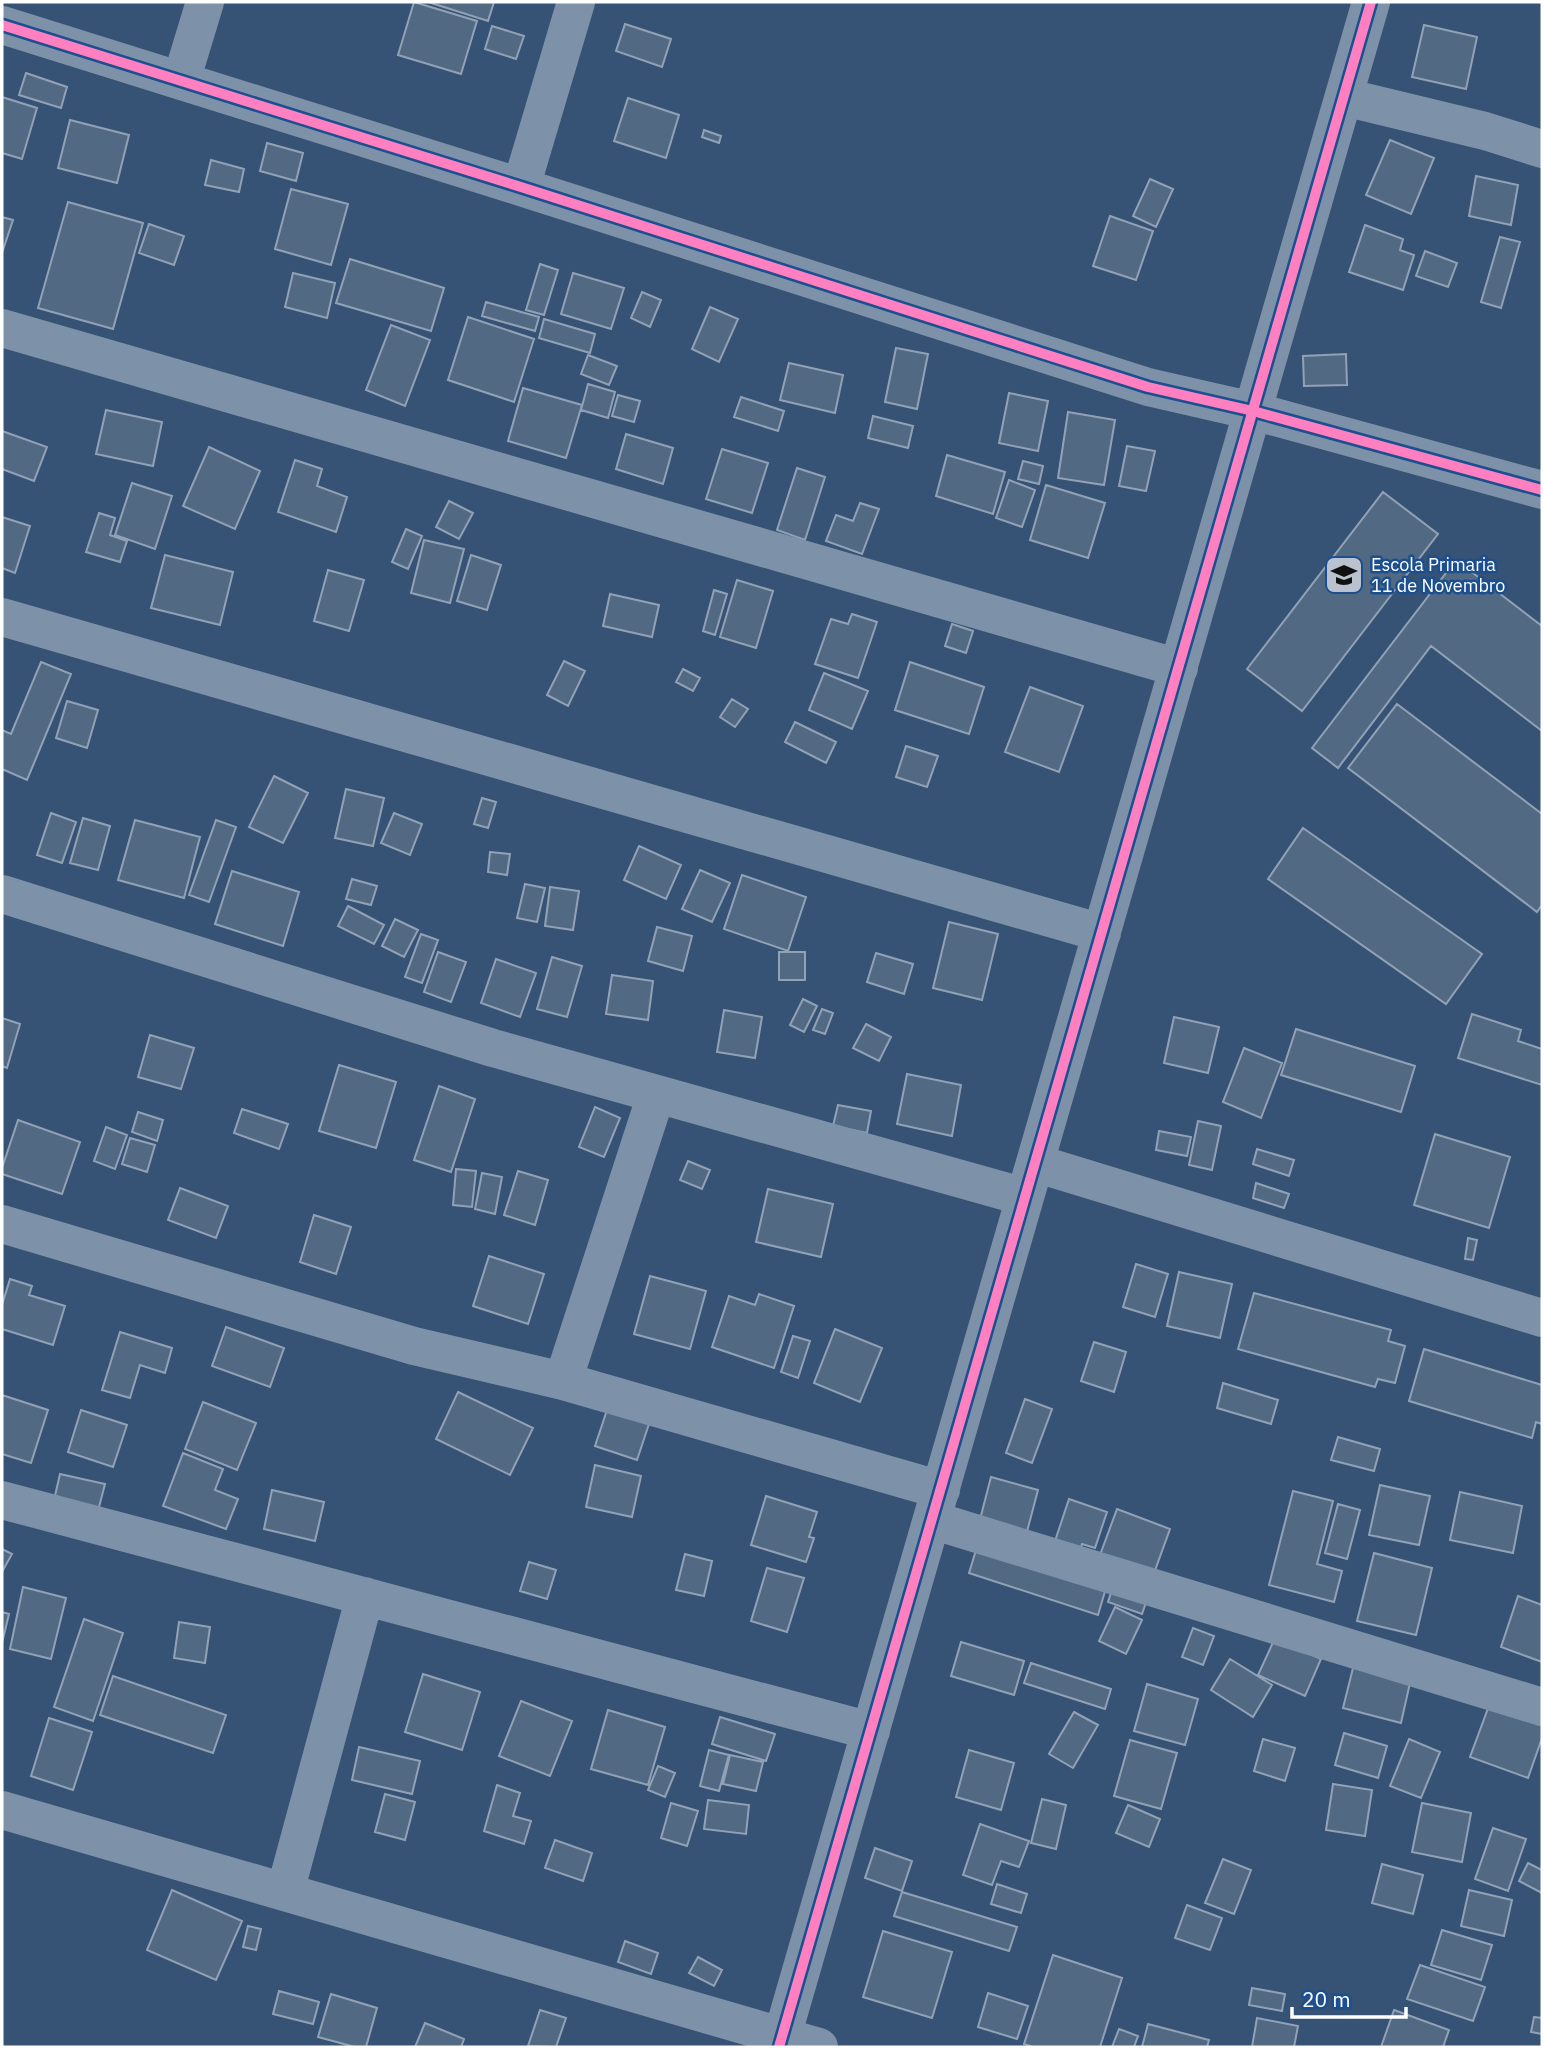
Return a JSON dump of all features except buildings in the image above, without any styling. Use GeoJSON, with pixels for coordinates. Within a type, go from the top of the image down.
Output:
{"type":"FeatureCollection","features":[{"type":"Feature","properties":{"kind":"street"},"geometry":{"type":"LineString","coordinates":[[181,80],[205,2]]}},
{"type":"Feature","properties":{"kind":"street"},"geometry":{"type":"LineString","coordinates":[[521,187],[576,2]]}},
{"type":"Feature","properties":{"kind":"street"},"geometry":{"type":"LineString","coordinates":[[780,2042],[1371,2]]}},
{"type":"Feature","properties":{"kind":"street"},"geometry":{"type":"LineString","coordinates":[[2,25],[1148,387],[1253,411],[1542,490]]}},
{"type":"Feature","properties":{"kind":"street"},"geometry":{"type":"LineString","coordinates":[[1344,97],[1485,131],[1542,149]]}},
{"type":"Feature","properties":{"kind":"street"},"geometry":{"type":"LineString","coordinates":[[2,328],[1179,668]]}},
{"type":"Feature","properties":{"kind":"street"},"geometry":{"type":"LineString","coordinates":[[2,617],[1102,933]]}},
{"type":"Feature","properties":{"kind":"street"},"geometry":{"type":"LineString","coordinates":[[2,894],[656,1096],[1030,1180],[1542,1318]]}},
{"type":"Feature","properties":{"kind":"street"},"geometry":{"type":"LineString","coordinates":[[563,1381],[656,1096]]}},
{"type":"Feature","properties":{"kind":"street"},"geometry":{"type":"LineString","coordinates":[[2,1224],[414,1346],[563,1381],[1542,1707]]}},
{"type":"Feature","properties":{"kind":"street"},"geometry":{"type":"LineString","coordinates":[[2,1500],[871,1731]]}},
{"type":"Feature","properties":{"kind":"street"},"geometry":{"type":"LineString","coordinates":[[285,1892],[365,1597]]}},
{"type":"Feature","properties":{"kind":"street"},"geometry":{"type":"LineString","coordinates":[[2,1810],[285,1892],[780,2042],[819,2047]]}},
{"type":"Feature","properties":{"kind":"cycle path"},"geometry":{"type":"LineString","coordinates":[[779,2047],[1371,2]]}},
{"type":"Feature","properties":{"kind":"cycle path"},"geometry":{"type":"LineString","coordinates":[[2,25],[1148,387],[1253,411],[1542,490]]}},
{"type":"Feature","properties":{"kind":"place","name":"Escola Primaria 11 de Novembro"},"geometry":{"type":"Point","coordinates":[1344,575]}}]}
